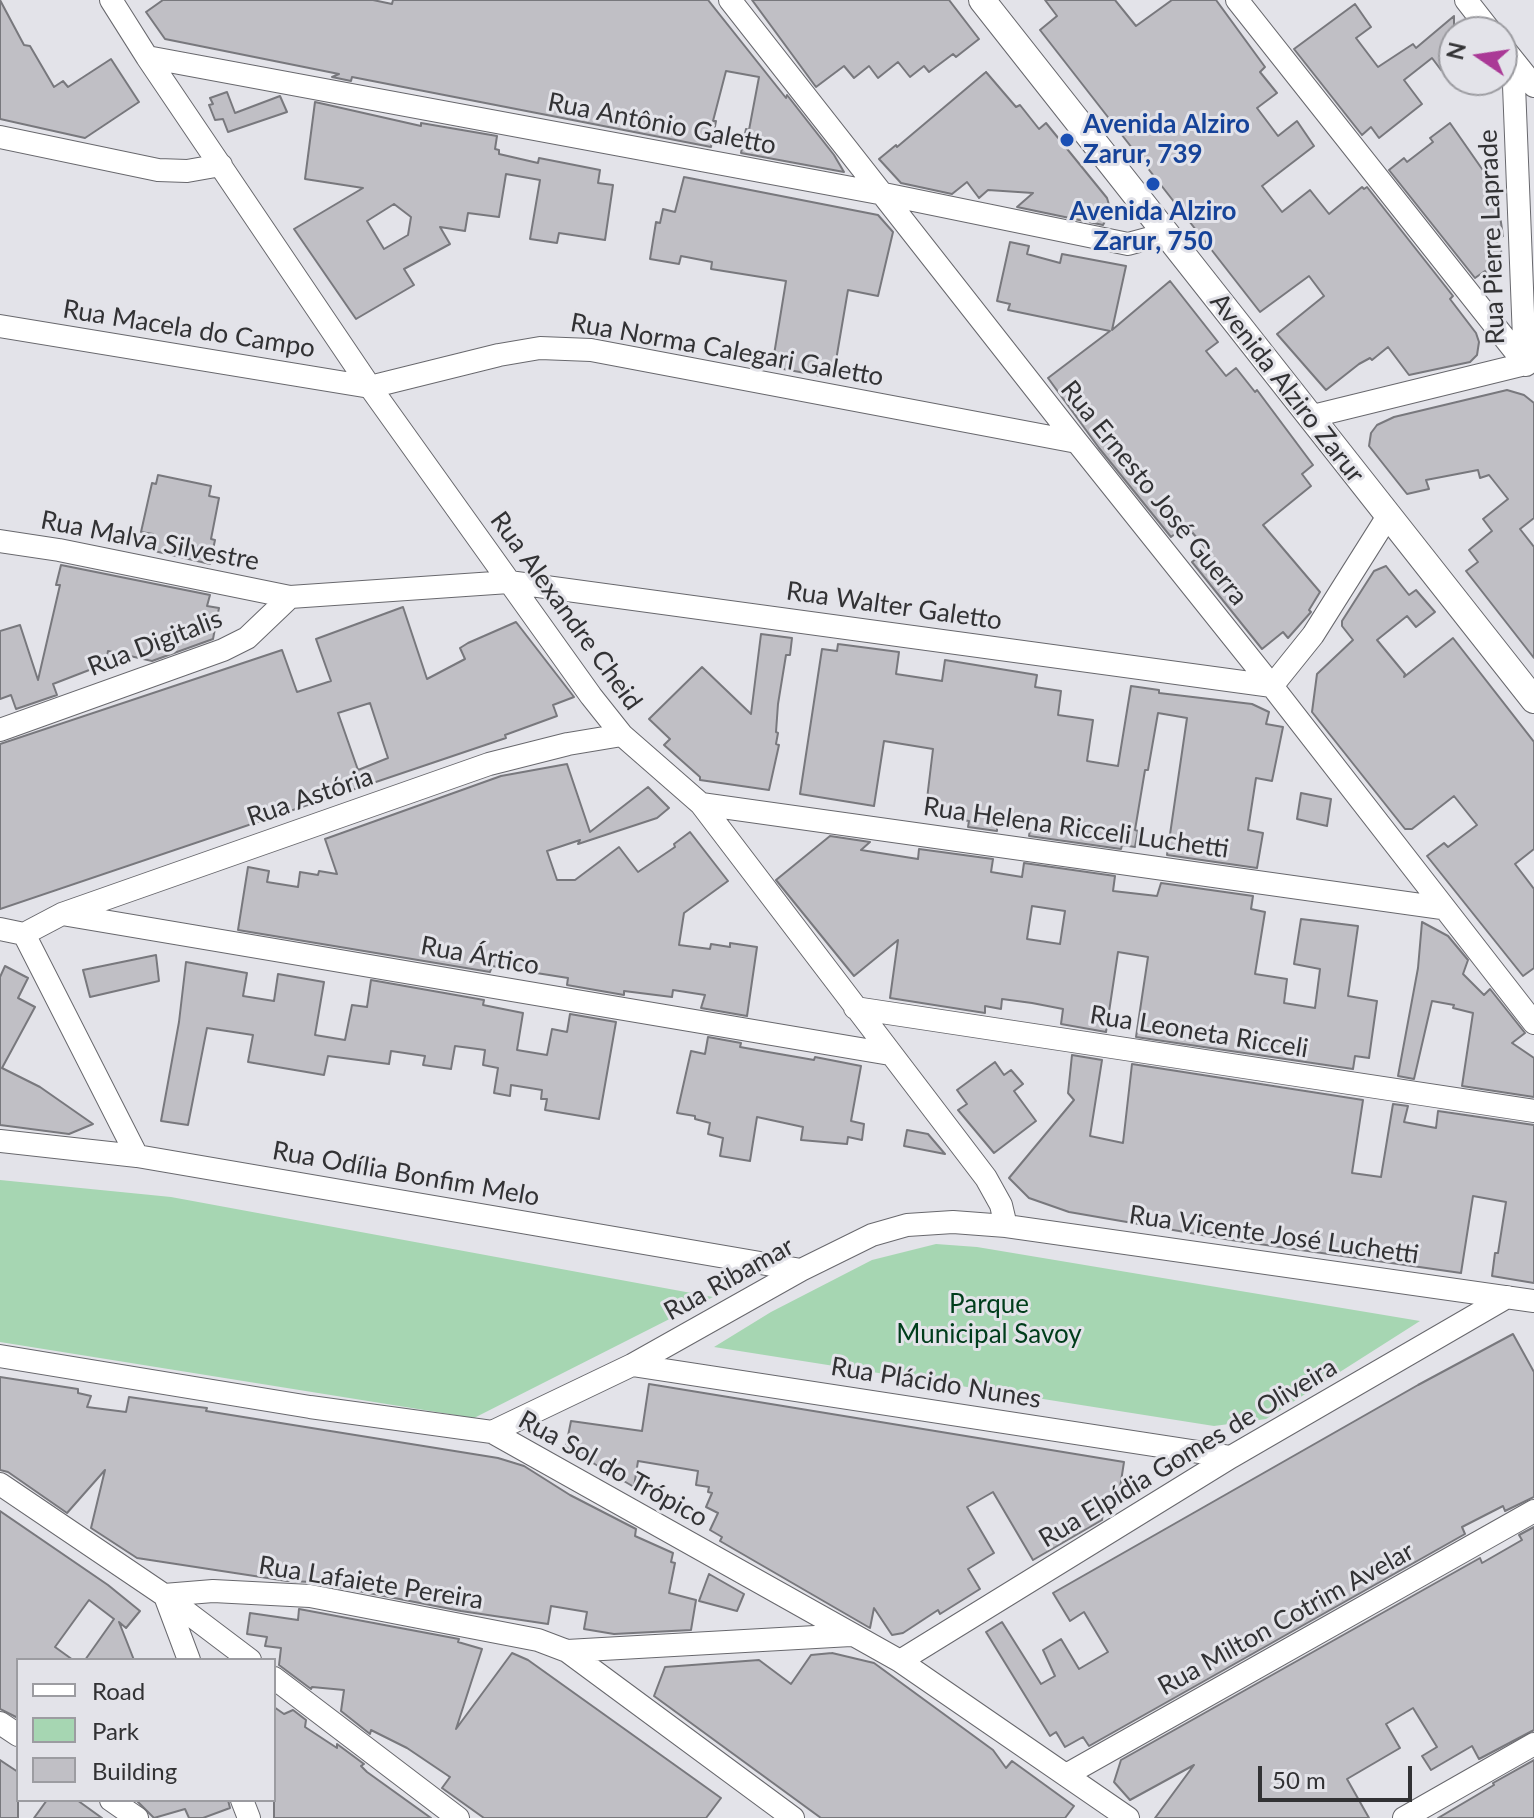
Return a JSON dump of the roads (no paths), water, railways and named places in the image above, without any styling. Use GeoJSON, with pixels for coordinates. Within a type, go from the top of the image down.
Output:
{"type":"FeatureCollection","features":[{"type":"Feature","properties":{"kind":"street","name":"Rua Alexandre Cheid"},"geometry":{"type":"LineString","coordinates":[[111,0],[370,387],[509,582],[622,735],[701,804],[986,1178],[1001,1205],[1006,1226]]}},
{"type":"Feature","properties":{"kind":"street","name":"Rua Ernesto José Guerra"},"geometry":{"type":"LineString","coordinates":[[730,0],[1534,1023]]}},
{"type":"Feature","properties":{"kind":"street","name":"Avenida Alziro Zarur"},"geometry":{"type":"LineString","coordinates":[[982,0],[1534,700]]}},
{"type":"Feature","properties":{"kind":"street"},"geometry":{"type":"LineString","coordinates":[[1237,0],[1530,370],[1309,417]]}},
{"type":"Feature","properties":{"kind":"street"},"geometry":{"type":"LineString","coordinates":[[1466,0],[1478,16]]}},
{"type":"Feature","properties":{"kind":"street","name":"Rua Antônio Galetto"},"geometry":{"type":"LineString","coordinates":[[147,57],[884,194],[1128,244],[1165,234]]}},
{"type":"Feature","properties":{"kind":"street"},"geometry":{"type":"LineString","coordinates":[[1518,66],[1534,86]]}},
{"type":"Feature","properties":{"kind":"street","name":"Rua Pierre Laprade"},"geometry":{"type":"LineString","coordinates":[[1511,96],[1530,370]]}},
{"type":"Feature","properties":{"kind":"street"},"geometry":{"type":"LineString","coordinates":[[0,137],[158,170],[187,171],[221,165]]}},
{"type":"Feature","properties":{"kind":"street","name":"Rua Macela do Campo"},"geometry":{"type":"LineString","coordinates":[[0,326],[370,387]]}},
{"type":"Feature","properties":{"kind":"street","name":"Rua Norma Calegari Galetto"},"geometry":{"type":"LineString","coordinates":[[370,387],[526,350],[591,350],[1077,442]]}},
{"type":"Feature","properties":{"kind":"street"},"geometry":{"type":"LineString","coordinates":[[1272,686],[1313,635],[1388,516]]}},
{"type":"Feature","properties":{"kind":"street","name":"Rua Malva Silvestre"},"geometry":{"type":"LineString","coordinates":[[0,541],[290,597]]}},
{"type":"Feature","properties":{"kind":"street"},"geometry":{"type":"LineString","coordinates":[[290,597],[509,582]]}},
{"type":"Feature","properties":{"kind":"street","name":"Rua Walter Galetto"},"geometry":{"type":"LineString","coordinates":[[509,582],[1272,686]]}},
{"type":"Feature","properties":{"kind":"street","name":"Rua Digitalis"},"geometry":{"type":"LineString","coordinates":[[0,730],[223,650],[247,638],[290,597]]}},
{"type":"Feature","properties":{"kind":"street","name":"Rua Astória"},"geometry":{"type":"LineString","coordinates":[[24,934],[62,914],[489,764],[568,744],[622,735]]}},
{"type":"Feature","properties":{"kind":"street","name":"Rua Helena Ricceli Luchetti"},"geometry":{"type":"LineString","coordinates":[[701,804],[1442,908]]}},
{"type":"Feature","properties":{"kind":"street","name":"Rua Ártico"},"geometry":{"type":"LineString","coordinates":[[62,914],[890,1054]]}},
{"type":"Feature","properties":{"kind":"street"},"geometry":{"type":"LineString","coordinates":[[0,929],[24,934],[137,1156]]}},
{"type":"Feature","properties":{"kind":"street","name":"Rua Leoneta Ricceli"},"geometry":{"type":"LineString","coordinates":[[855,1008],[1534,1111]]}},
{"type":"Feature","properties":{"kind":"street","name":"Rua Odília Bonfim Melo"},"geometry":{"type":"LineString","coordinates":[[0,1141],[137,1156],[801,1270]]}},
{"type":"Feature","properties":{"kind":"street","name":"Rua Ribamar"},"geometry":{"type":"LineString","coordinates":[[492,1432],[632,1365],[801,1270],[872,1235],[907,1225],[953,1222],[1006,1226]]}},
{"type":"Feature","properties":{"kind":"street","name":"Rua Vicente José Luchetti"},"geometry":{"type":"LineString","coordinates":[[1006,1226],[1534,1301]]}},
{"type":"Feature","properties":{"kind":"street","name":"Rua Elpídia Gomes de Oliveira"},"geometry":{"type":"LineString","coordinates":[[900,1661],[1231,1457],[1507,1297]]}},
{"type":"Feature","properties":{"kind":"street","name":"Rua Sol do Trópico"},"geometry":{"type":"LineString","coordinates":[[0,1356],[310,1407],[492,1432],[900,1661],[1128,1818]]}},
{"type":"Feature","properties":{"kind":"street","name":"Rua Plácido Nunes"},"geometry":{"type":"LineString","coordinates":[[632,1365],[1231,1457]]}},
{"type":"Feature","properties":{"kind":"street"},"geometry":{"type":"LineString","coordinates":[[0,1484],[164,1595],[247,1658]]}},
{"type":"Feature","properties":{"kind":"street","name":"Rua Milton Cotrim Avelar"},"geometry":{"type":"LineString","coordinates":[[1066,1775],[1534,1511]]}},
{"type":"Feature","properties":{"kind":"street","name":"Rua Lafaiete Pereira"},"geometry":{"type":"LineString","coordinates":[[164,1595],[213,1591],[310,1596],[509,1633],[567,1651]]}},
{"type":"Feature","properties":{"kind":"street"},"geometry":{"type":"LineString","coordinates":[[164,1595],[188,1658]]}},
{"type":"Feature","properties":{"kind":"street"},"geometry":{"type":"LineString","coordinates":[[567,1651],[851,1635]]}},
{"type":"Feature","properties":{"kind":"street"},"geometry":{"type":"LineString","coordinates":[[567,1651],[793,1818]]}},
{"type":"Feature","properties":{"kind":"street"},"geometry":{"type":"LineString","coordinates":[[276,1680],[458,1818]]}},
{"type":"Feature","properties":{"kind":"street"},"geometry":{"type":"LineString","coordinates":[[1404,1818],[1534,1744]]}},
{"type":"Feature","properties":{"kind":"street"},"geometry":{"type":"LineString","coordinates":[[114,1802],[137,1818]]}},
{"type":"Feature","properties":{"kind":"place","name":"Avenida Alziro Zarur, 739"},"geometry":{"type":"Point","coordinates":[1067,140]}},
{"type":"Feature","properties":{"kind":"place","name":"Avenida Alziro Zarur, 750"},"geometry":{"type":"Point","coordinates":[1153,184]}},
{"type":"Feature","properties":{"kind":"park label","name":"Parque Municipal Savoy"},"geometry":{"type":"Point","coordinates":[989,1320]}}]}
